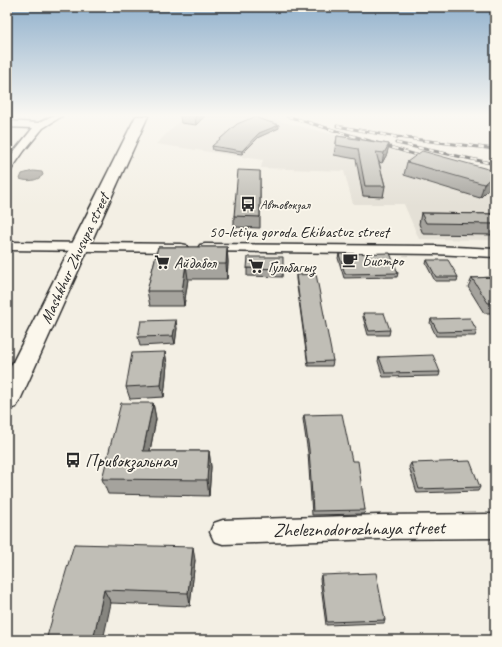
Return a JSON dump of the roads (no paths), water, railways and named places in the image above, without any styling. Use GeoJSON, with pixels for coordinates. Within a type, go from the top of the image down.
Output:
{"type":"FeatureCollection","features":[{"type":"Feature","properties":{"kind":"main road","name":"Mashkhur Zhusupa street"},"geometry":{"type":"LineString","coordinates":[[7,400],[128,146]]}},
{"type":"Feature","properties":{"kind":"street"},"geometry":{"type":"LineString","coordinates":[[7,168],[22,146]]}},
{"type":"Feature","properties":{"kind":"street","name":"50-letiya goroda Ekibastuz street"},"geometry":{"type":"LineString","coordinates":[[7,246],[435,250],[495,253]]}},
{"type":"Feature","properties":{"kind":"street","name":"Zheleznodorozhnaya street"},"geometry":{"type":"LineString","coordinates":[[223,532],[379,527],[495,526]]}},
{"type":"Feature","properties":{"kind":"railway"},"geometry":{"type":"LineString","coordinates":[[387,146],[426,158]]}},
{"type":"Feature","properties":{"kind":"railway"},"geometry":{"type":"LineString","coordinates":[[411,146],[495,164]]}},
{"type":"Feature","properties":{"kind":"railway"},"geometry":{"type":"LineString","coordinates":[[472,146],[495,149]]}},
{"type":"Feature","properties":{"kind":"place","name":"Автовокзал"},"geometry":{"type":"Point","coordinates":[248,204]}},
{"type":"Feature","properties":{"kind":"place","name":"Бистро"},"geometry":{"type":"Point","coordinates":[350,260]}},
{"type":"Feature","properties":{"kind":"place","name":"Айдабол"},"geometry":{"type":"Point","coordinates":[162,262]}},
{"type":"Feature","properties":{"kind":"place","name":"Гульбагыз"},"geometry":{"type":"Point","coordinates":[256,266]}},
{"type":"Feature","properties":{"kind":"place","name":"Привокзальная"},"geometry":{"type":"Point","coordinates":[73,460]}}]}
